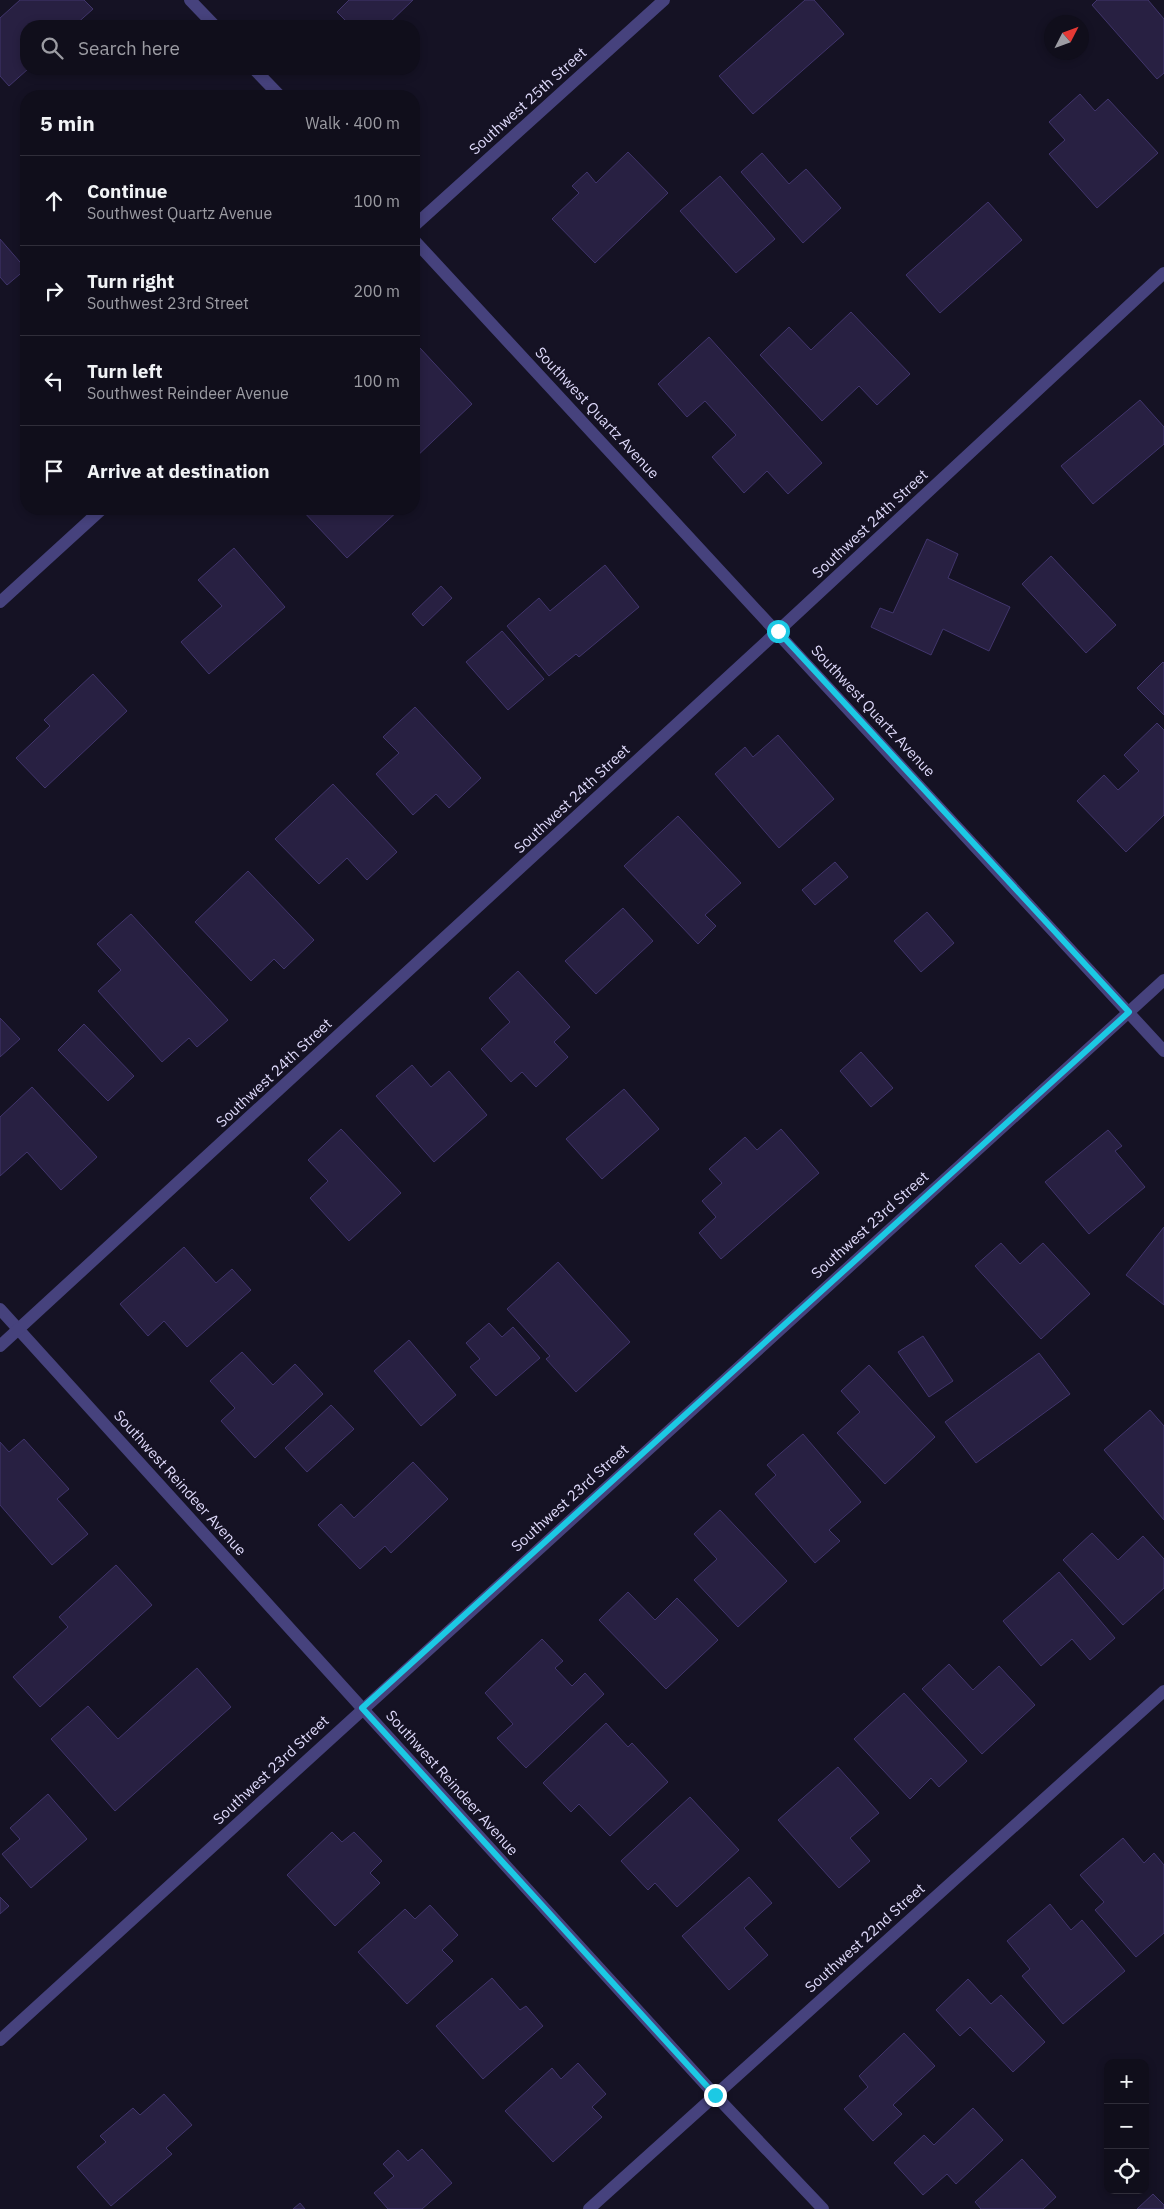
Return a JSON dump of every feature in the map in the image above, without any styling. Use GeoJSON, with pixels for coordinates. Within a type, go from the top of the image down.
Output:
{"type":"FeatureCollection","features":[{"type":"Feature","properties":{"kind":"street"},"geometry":{"type":"LineString","coordinates":[[190,0],[209,20]]}},
{"type":"Feature","properties":{"kind":"street","name":"Southwest 25th Street"},"geometry":{"type":"LineString","coordinates":[[420,221],[664,0]]}},
{"type":"Feature","properties":{"kind":"street"},"geometry":{"type":"LineString","coordinates":[[260,75],[274,90]]}},
{"type":"Feature","properties":{"kind":"street","name":"Southwest Quartz Avenue"},"geometry":{"type":"LineString","coordinates":[[420,246],[778,631],[1164,1051]]}},
{"type":"Feature","properties":{"kind":"street","name":"Southwest 24th Street"},"geometry":{"type":"LineString","coordinates":[[0,1346],[778,631],[1164,273]]}},
{"type":"Feature","properties":{"kind":"street"},"geometry":{"type":"LineString","coordinates":[[0,602],[95,515]]}},
{"type":"Feature","properties":{"kind":"street","name":"Southwest 23rd Street"},"geometry":{"type":"LineString","coordinates":[[0,2040],[362,1708],[1164,980]]}},
{"type":"Feature","properties":{"kind":"street","name":"Southwest Reindeer Avenue"},"geometry":{"type":"LineString","coordinates":[[0,1309],[715,2095],[823,2209]]}},
{"type":"Feature","properties":{"kind":"street","name":"Southwest 22nd Street"},"geometry":{"type":"LineString","coordinates":[[589,2209],[1164,1691]]}},
{"type":"Feature","properties":{"kind":"building"},"geometry":{"type":"Polygon","coordinates":[[[20,0],[84,0],[93,9],[81,20],[20,20],[21,75],[9,86],[0,76],[0,18],[20,0]]]}},
{"type":"Feature","properties":{"kind":"building"},"geometry":{"type":"Polygon","coordinates":[[[349,0],[413,0],[392,20],[345,20],[337,12],[349,0]]]}},
{"type":"Feature","properties":{"kind":"building"},"geometry":{"type":"Polygon","coordinates":[[[805,0],[814,0],[844,34],[753,114],[719,76],[805,0]]]}},
{"type":"Feature","properties":{"kind":"building"},"geometry":{"type":"Polygon","coordinates":[[[1097,0],[1148,0],[1164,19],[1164,73],[1157,79],[1092,5],[1097,0]]]}},
{"type":"Feature","properties":{"kind":"building"},"geometry":{"type":"Polygon","coordinates":[[[1080,94],[1095,111],[1108,99],[1158,153],[1097,208],[1049,154],[1065,140],[1049,122],[1080,94]]]}},
{"type":"Feature","properties":{"kind":"building"},"geometry":{"type":"Polygon","coordinates":[[[628,152],[668,193],[595,263],[552,219],[579,193],[572,186],[587,172],[596,183],[628,152]]]}},
{"type":"Feature","properties":{"kind":"building"},"geometry":{"type":"Polygon","coordinates":[[[762,153],[789,184],[806,169],[841,208],[803,243],[741,172],[762,153]]]}},
{"type":"Feature","properties":{"kind":"building"},"geometry":{"type":"Polygon","coordinates":[[[720,176],[775,239],[736,273],[680,211],[720,176]]]}},
{"type":"Feature","properties":{"kind":"building"},"geometry":{"type":"Polygon","coordinates":[[[988,202],[1022,240],[940,313],[906,275],[988,202]]]}},
{"type":"Feature","properties":{"kind":"building"},"geometry":{"type":"Polygon","coordinates":[[[0,239],[20,262],[20,274],[7,285],[0,277],[0,239]]]}},
{"type":"Feature","properties":{"kind":"building"},"geometry":{"type":"Polygon","coordinates":[[[851,312],[910,374],[877,405],[859,386],[822,421],[760,355],[789,327],[811,350],[851,312]]]}},
{"type":"Feature","properties":{"kind":"building"},"geometry":{"type":"Polygon","coordinates":[[[709,337],[822,463],[788,494],[767,471],[744,493],[712,457],[736,435],[705,401],[687,417],[658,384],[709,337]]]}},
{"type":"Feature","properties":{"kind":"building"},"geometry":{"type":"Polygon","coordinates":[[[420,348],[472,404],[420,453],[420,348]]]}},
{"type":"Feature","properties":{"kind":"building"},"geometry":{"type":"Polygon","coordinates":[[[1140,400],[1164,427],[1164,444],[1093,504],[1061,466],[1140,400]]]}},
{"type":"Feature","properties":{"kind":"building"},"geometry":{"type":"Polygon","coordinates":[[[307,515],[394,515],[347,558],[307,515]]]}},
{"type":"Feature","properties":{"kind":"building"},"geometry":{"type":"Polygon","coordinates":[[[927,539],[958,554],[948,578],[1010,607],[989,651],[943,629],[931,655],[871,627],[880,608],[893,613],[927,539]]]}},
{"type":"Feature","properties":{"kind":"building"},"geometry":{"type":"Polygon","coordinates":[[[234,548],[285,607],[209,674],[181,642],[222,606],[198,580],[234,548]]]}},
{"type":"Feature","properties":{"kind":"building"},"geometry":{"type":"Polygon","coordinates":[[[1051,556],[1116,625],[1086,653],[1022,584],[1051,556]]]}},
{"type":"Feature","properties":{"kind":"building"},"geometry":{"type":"Polygon","coordinates":[[[605,565],[639,607],[579,657],[576,654],[549,676],[507,626],[539,598],[550,611],[605,565]]]}},
{"type":"Feature","properties":{"kind":"building"},"geometry":{"type":"Polygon","coordinates":[[[441,586],[452,598],[423,626],[412,614],[441,586]]]}},
{"type":"Feature","properties":{"kind":"building"},"geometry":{"type":"Polygon","coordinates":[[[502,631],[544,679],[508,710],[466,662],[502,631]]]}},
{"type":"Feature","properties":{"kind":"building"},"geometry":{"type":"Polygon","coordinates":[[[1164,663],[1164,715],[1137,688],[1164,663]]]}},
{"type":"Feature","properties":{"kind":"building"},"geometry":{"type":"Polygon","coordinates":[[[93,674],[127,711],[45,788],[16,758],[50,726],[44,720],[93,674]]]}},
{"type":"Feature","properties":{"kind":"building"},"geometry":{"type":"Polygon","coordinates":[[[415,707],[481,778],[449,808],[436,794],[413,815],[376,774],[399,753],[383,737],[415,707]]]}},
{"type":"Feature","properties":{"kind":"building"},"geometry":{"type":"Polygon","coordinates":[[[1157,723],[1164,730],[1164,815],[1126,852],[1077,801],[1104,775],[1118,790],[1139,771],[1124,755],[1157,723]]]}},
{"type":"Feature","properties":{"kind":"building"},"geometry":{"type":"Polygon","coordinates":[[[778,735],[834,799],[779,848],[715,774],[745,747],[753,757],[778,735]]]}},
{"type":"Feature","properties":{"kind":"building"},"geometry":{"type":"Polygon","coordinates":[[[333,784],[397,852],[367,880],[347,858],[319,884],[275,839],[333,784]]]}},
{"type":"Feature","properties":{"kind":"building"},"geometry":{"type":"Polygon","coordinates":[[[678,816],[741,883],[705,915],[716,926],[698,944],[624,866],[678,816]]]}},
{"type":"Feature","properties":{"kind":"building"},"geometry":{"type":"Polygon","coordinates":[[[835,862],[848,877],[815,905],[802,890],[835,862]]]}},
{"type":"Feature","properties":{"kind":"building"},"geometry":{"type":"Polygon","coordinates":[[[248,871],[314,940],[284,969],[274,959],[251,981],[195,922],[248,871]]]}},
{"type":"Feature","properties":{"kind":"building"},"geometry":{"type":"Polygon","coordinates":[[[623,908],[653,941],[596,994],[565,961],[623,908]]]}},
{"type":"Feature","properties":{"kind":"building"},"geometry":{"type":"Polygon","coordinates":[[[927,912],[954,943],[921,972],[894,941],[927,912]]]}},
{"type":"Feature","properties":{"kind":"building"},"geometry":{"type":"Polygon","coordinates":[[[131,914],[228,1020],[197,1047],[189,1038],[162,1062],[98,991],[121,970],[97,944],[131,914]]]}},
{"type":"Feature","properties":{"kind":"building"},"geometry":{"type":"Polygon","coordinates":[[[518,971],[570,1027],[554,1042],[568,1057],[536,1087],[522,1072],[511,1082],[481,1049],[510,1022],[489,998],[518,971]]]}},
{"type":"Feature","properties":{"kind":"building"},"geometry":{"type":"Polygon","coordinates":[[[0,1018],[20,1039],[0,1057],[0,1018]]]}},
{"type":"Feature","properties":{"kind":"building"},"geometry":{"type":"Polygon","coordinates":[[[84,1024],[134,1076],[108,1101],[58,1050],[84,1024]]]}},
{"type":"Feature","properties":{"kind":"building"},"geometry":{"type":"Polygon","coordinates":[[[861,1052],[893,1088],[871,1107],[840,1071],[861,1052]]]}},
{"type":"Feature","properties":{"kind":"building"},"geometry":{"type":"Polygon","coordinates":[[[412,1065],[431,1087],[449,1071],[487,1115],[434,1162],[376,1096],[412,1065]]]}},
{"type":"Feature","properties":{"kind":"building"},"geometry":{"type":"Polygon","coordinates":[[[32,1087],[97,1157],[61,1190],[27,1152],[0,1176],[0,1117],[32,1087]]]}},
{"type":"Feature","properties":{"kind":"building"},"geometry":{"type":"Polygon","coordinates":[[[624,1089],[659,1129],[602,1179],[566,1139],[624,1089]]]}},
{"type":"Feature","properties":{"kind":"building"},"geometry":{"type":"Polygon","coordinates":[[[341,1129],[401,1193],[349,1241],[310,1198],[328,1181],[308,1160],[341,1129]]]}},
{"type":"Feature","properties":{"kind":"building"},"geometry":{"type":"Polygon","coordinates":[[[781,1129],[819,1173],[721,1259],[699,1233],[716,1217],[702,1201],[722,1183],[709,1169],[745,1137],[757,1150],[781,1129]]]}},
{"type":"Feature","properties":{"kind":"building"},"geometry":{"type":"Polygon","coordinates":[[[1108,1130],[1122,1146],[1115,1151],[1145,1187],[1089,1234],[1045,1182],[1108,1130]]]}},
{"type":"Feature","properties":{"kind":"building"},"geometry":{"type":"Polygon","coordinates":[[[1164,1227],[1164,1305],[1126,1275],[1164,1227]]]}},
{"type":"Feature","properties":{"kind":"building"},"geometry":{"type":"Polygon","coordinates":[[[1001,1243],[1020,1264],[1043,1243],[1090,1294],[1041,1339],[975,1266],[1001,1243]]]}},
{"type":"Feature","properties":{"kind":"building"},"geometry":{"type":"Polygon","coordinates":[[[184,1247],[216,1283],[232,1269],[251,1290],[187,1347],[164,1321],[148,1336],[120,1304],[184,1247]]]}},
{"type":"Feature","properties":{"kind":"building"},"geometry":{"type":"Polygon","coordinates":[[[558,1262],[630,1342],[576,1392],[546,1359],[550,1356],[507,1309],[558,1262]]]}},
{"type":"Feature","properties":{"kind":"building"},"geometry":{"type":"Polygon","coordinates":[[[489,1323],[502,1337],[513,1327],[540,1358],[496,1396],[470,1367],[480,1359],[466,1343],[489,1323]]]}},
{"type":"Feature","properties":{"kind":"building"},"geometry":{"type":"Polygon","coordinates":[[[923,1336],[953,1381],[929,1397],[898,1352],[923,1336]]]}},
{"type":"Feature","properties":{"kind":"building"},"geometry":{"type":"Polygon","coordinates":[[[409,1340],[456,1395],[421,1426],[374,1371],[409,1340]]]}},
{"type":"Feature","properties":{"kind":"building"},"geometry":{"type":"Polygon","coordinates":[[[242,1352],[273,1385],[295,1364],[323,1394],[255,1458],[221,1421],[235,1408],[210,1381],[242,1352]]]}},
{"type":"Feature","properties":{"kind":"building"},"geometry":{"type":"Polygon","coordinates":[[[1039,1353],[1070,1394],[976,1463],[945,1422],[1039,1353]]]}},
{"type":"Feature","properties":{"kind":"building"},"geometry":{"type":"Polygon","coordinates":[[[869,1365],[935,1437],[885,1484],[837,1433],[860,1412],[841,1391],[869,1365]]]}},
{"type":"Feature","properties":{"kind":"building"},"geometry":{"type":"Polygon","coordinates":[[[331,1405],[354,1429],[307,1472],[285,1448],[331,1405]]]}},
{"type":"Feature","properties":{"kind":"building"},"geometry":{"type":"Polygon","coordinates":[[[1150,1410],[1164,1426],[1164,1520],[1104,1450],[1150,1410]]]}},
{"type":"Feature","properties":{"kind":"building"},"geometry":{"type":"Polygon","coordinates":[[[803,1434],[861,1502],[829,1530],[840,1541],[815,1563],[755,1494],[776,1475],[767,1465],[803,1434]]]}},
{"type":"Feature","properties":{"kind":"building"},"geometry":{"type":"Polygon","coordinates":[[[24,1439],[69,1489],[57,1499],[88,1534],[52,1565],[0,1505],[0,1442],[9,1452],[24,1439]]]}},
{"type":"Feature","properties":{"kind":"building"},"geometry":{"type":"Polygon","coordinates":[[[413,1462],[448,1499],[391,1553],[385,1546],[360,1569],[318,1525],[341,1504],[354,1518],[413,1462]]]}},
{"type":"Feature","properties":{"kind":"building"},"geometry":{"type":"Polygon","coordinates":[[[720,1510],[787,1581],[738,1627],[694,1580],[717,1559],[694,1534],[720,1510]]]}},
{"type":"Feature","properties":{"kind":"building"},"geometry":{"type":"Polygon","coordinates":[[[1092,1533],[1118,1560],[1143,1536],[1164,1559],[1164,1588],[1123,1625],[1063,1560],[1092,1533]]]}},
{"type":"Feature","properties":{"kind":"building"},"geometry":{"type":"Polygon","coordinates":[[[116,1565],[152,1605],[40,1707],[13,1677],[68,1627],[59,1617],[116,1565]]]}},
{"type":"Feature","properties":{"kind":"building"},"geometry":{"type":"Polygon","coordinates":[[[1059,1572],[1115,1638],[1090,1660],[1072,1639],[1041,1666],[1003,1621],[1059,1572]]]}},
{"type":"Feature","properties":{"kind":"building"},"geometry":{"type":"Polygon","coordinates":[[[628,1592],[655,1620],[677,1598],[718,1640],[666,1689],[599,1620],[628,1592]]]}},
{"type":"Feature","properties":{"kind":"building"},"geometry":{"type":"Polygon","coordinates":[[[542,1639],[563,1661],[555,1668],[572,1686],[585,1673],[604,1694],[526,1768],[497,1738],[513,1724],[485,1693],[542,1639]]]}},
{"type":"Feature","properties":{"kind":"building"},"geometry":{"type":"Polygon","coordinates":[[[949,1664],[973,1690],[999,1666],[1035,1705],[982,1754],[922,1689],[949,1664]]]}},
{"type":"Feature","properties":{"kind":"building"},"geometry":{"type":"Polygon","coordinates":[[[197,1668],[231,1707],[115,1811],[51,1739],[88,1706],[118,1739],[197,1668]]]}},
{"type":"Feature","properties":{"kind":"building"},"geometry":{"type":"Polygon","coordinates":[[[904,1693],[967,1761],[939,1787],[931,1778],[910,1799],[854,1739],[904,1693]]]}},
{"type":"Feature","properties":{"kind":"building"},"geometry":{"type":"Polygon","coordinates":[[[606,1723],[628,1747],[632,1743],[668,1782],[610,1836],[579,1804],[571,1812],[543,1783],[606,1723]]]}},
{"type":"Feature","properties":{"kind":"building"},"geometry":{"type":"Polygon","coordinates":[[[838,1767],[879,1813],[850,1838],[870,1861],[839,1888],[778,1820],[838,1767]]]}},
{"type":"Feature","properties":{"kind":"building"},"geometry":{"type":"Polygon","coordinates":[[[48,1794],[87,1839],[31,1888],[2,1854],[20,1839],[10,1828],[48,1794]]]}},
{"type":"Feature","properties":{"kind":"building"},"geometry":{"type":"Polygon","coordinates":[[[690,1797],[739,1850],[677,1907],[655,1883],[648,1890],[621,1861],[690,1797]]]}},
{"type":"Feature","properties":{"kind":"building"},"geometry":{"type":"Polygon","coordinates":[[[332,1832],[342,1842],[354,1832],[382,1861],[370,1873],[380,1883],[335,1926],[287,1875],[332,1832]]]}},
{"type":"Feature","properties":{"kind":"building"},"geometry":{"type":"Polygon","coordinates":[[[1123,1838],[1144,1863],[1154,1853],[1164,1865],[1164,1933],[1136,1957],[1095,1910],[1104,1902],[1080,1875],[1123,1838]]]}},
{"type":"Feature","properties":{"kind":"building"},"geometry":{"type":"Polygon","coordinates":[[[749,1877],[772,1903],[744,1928],[768,1955],[729,1990],[682,1936],[749,1877]]]}},
{"type":"Feature","properties":{"kind":"building"},"geometry":{"type":"Polygon","coordinates":[[[0,1897],[9,1906],[0,1914],[0,1897]]]}},
{"type":"Feature","properties":{"kind":"building"},"geometry":{"type":"Polygon","coordinates":[[[1050,1904],[1071,1930],[1082,1920],[1125,1971],[1063,2024],[1022,1976],[1030,1969],[1007,1941],[1050,1904]]]}},
{"type":"Feature","properties":{"kind":"building"},"geometry":{"type":"Polygon","coordinates":[[[430,1905],[458,1935],[442,1950],[453,1961],[407,2004],[358,1952],[405,1909],[415,1919],[430,1905]]]}},
{"type":"Feature","properties":{"kind":"building"},"geometry":{"type":"Polygon","coordinates":[[[492,1978],[520,2010],[526,2006],[543,2026],[483,2079],[436,2026],[492,1978]]]}},
{"type":"Feature","properties":{"kind":"building"},"geometry":{"type":"Polygon","coordinates":[[[968,1979],[991,2004],[1001,1995],[1045,2042],[1013,2072],[970,2027],[960,2036],[936,2010],[968,1979]]]}},
{"type":"Feature","properties":{"kind":"building"},"geometry":{"type":"Polygon","coordinates":[[[904,2033],[935,2066],[893,2105],[902,2114],[873,2141],[844,2109],[868,2087],[859,2076],[904,2033]]]}},
{"type":"Feature","properties":{"kind":"building"},"geometry":{"type":"Polygon","coordinates":[[[578,2063],[606,2094],[592,2107],[602,2117],[553,2162],[505,2111],[552,2068],[561,2079],[578,2063]]]}},
{"type":"Feature","properties":{"kind":"building"},"geometry":{"type":"Polygon","coordinates":[[[164,2094],[192,2125],[166,2148],[172,2154],[111,2206],[77,2167],[106,2142],[100,2136],[133,2108],[140,2115],[164,2094]]]}},
{"type":"Feature","properties":{"kind":"building"},"geometry":{"type":"Polygon","coordinates":[[[973,2108],[1003,2140],[956,2184],[947,2174],[923,2195],[894,2163],[924,2135],[934,2145],[973,2108]]]}},
{"type":"Feature","properties":{"kind":"building"},"geometry":{"type":"Polygon","coordinates":[[[422,2149],[452,2183],[422,2209],[388,2209],[374,2193],[394,2176],[383,2164],[398,2150],[408,2161],[422,2149]]]}},
{"type":"Feature","properties":{"kind":"building"},"geometry":{"type":"Polygon","coordinates":[[[1022,2159],[1056,2197],[1043,2209],[981,2209],[975,2202],[1022,2159]]]}},
{"type":"Feature","properties":{"kind":"building"},"geometry":{"type":"Polygon","coordinates":[[[1153,2194],[1164,2205],[1164,2209],[1137,2209],[1153,2194]]]}},
{"type":"Feature","properties":{"kind":"building"},"geometry":{"type":"Polygon","coordinates":[[[300,2203],[305,2209],[293,2209],[300,2203]]]}},
{"type":"Feature","properties":{"kind":"route"},"geometry":{"type":"LineString","coordinates":[[715,2095],[362,1708],[1129,1012],[778,631]]}}]}
